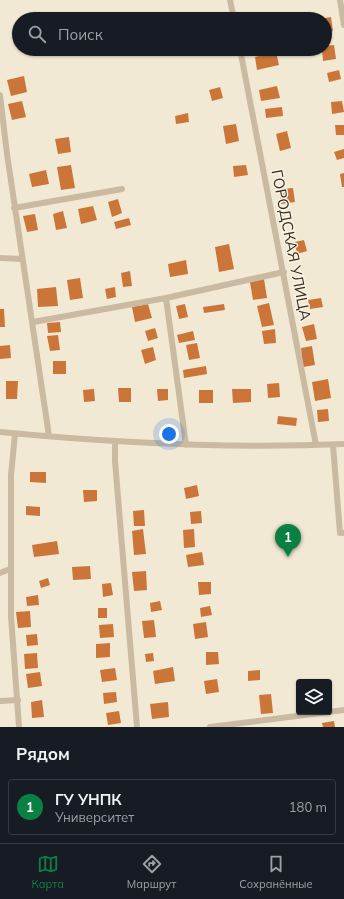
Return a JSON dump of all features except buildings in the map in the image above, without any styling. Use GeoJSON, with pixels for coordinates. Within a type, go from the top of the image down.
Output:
{"type":"FeatureCollection","features":[{"type":"Feature","properties":{"kind":"street"},"geometry":{"type":"LineString","coordinates":[[230,0],[233,12]]}},
{"type":"Feature","properties":{"kind":"street"},"geometry":{"type":"LineString","coordinates":[[340,0],[344,25]]}},
{"type":"Feature","properties":{"kind":"street","name":"ГОРОДСКАЯ УЛИЦА"},"geometry":{"type":"LineString","coordinates":[[241,56],[316,445]]}},
{"type":"Feature","properties":{"kind":"street"},"geometry":{"type":"LineString","coordinates":[[0,95],[3,154],[14,208],[48,436]]}},
{"type":"Feature","properties":{"kind":"street"},"geometry":{"type":"LineString","coordinates":[[14,208],[122,189]]}},
{"type":"Feature","properties":{"kind":"street"},"geometry":{"type":"LineString","coordinates":[[0,258],[22,259]]}},
{"type":"Feature","properties":{"kind":"street"},"geometry":{"type":"LineString","coordinates":[[32,322],[166,298],[284,272]]}},
{"type":"Feature","properties":{"kind":"street"},"geometry":{"type":"LineString","coordinates":[[166,298],[186,445]]}},
{"type":"Feature","properties":{"kind":"street"},"geometry":{"type":"LineString","coordinates":[[0,432],[115,442],[186,445],[344,444]]}},
{"type":"Feature","properties":{"kind":"street"},"geometry":{"type":"LineString","coordinates":[[15,434],[11,475],[10,569],[11,616],[19,727]]}},
{"type":"Feature","properties":{"kind":"street"},"geometry":{"type":"LineString","coordinates":[[115,442],[137,727]]}},
{"type":"Feature","properties":{"kind":"street"},"geometry":{"type":"LineString","coordinates":[[333,445],[340,533],[344,533]]}},
{"type":"Feature","properties":{"kind":"street"},"geometry":{"type":"LineString","coordinates":[[0,573],[10,569]]}},
{"type":"Feature","properties":{"kind":"street"},"geometry":{"type":"LineString","coordinates":[[0,701],[18,700]]}},
{"type":"Feature","properties":{"kind":"street"},"geometry":{"type":"LineString","coordinates":[[210,727],[344,710]]}},
{"type":"Feature","properties":{"kind":"place","name":"ГУ УНПК"},"geometry":{"type":"Point","coordinates":[288,557]}}]}
